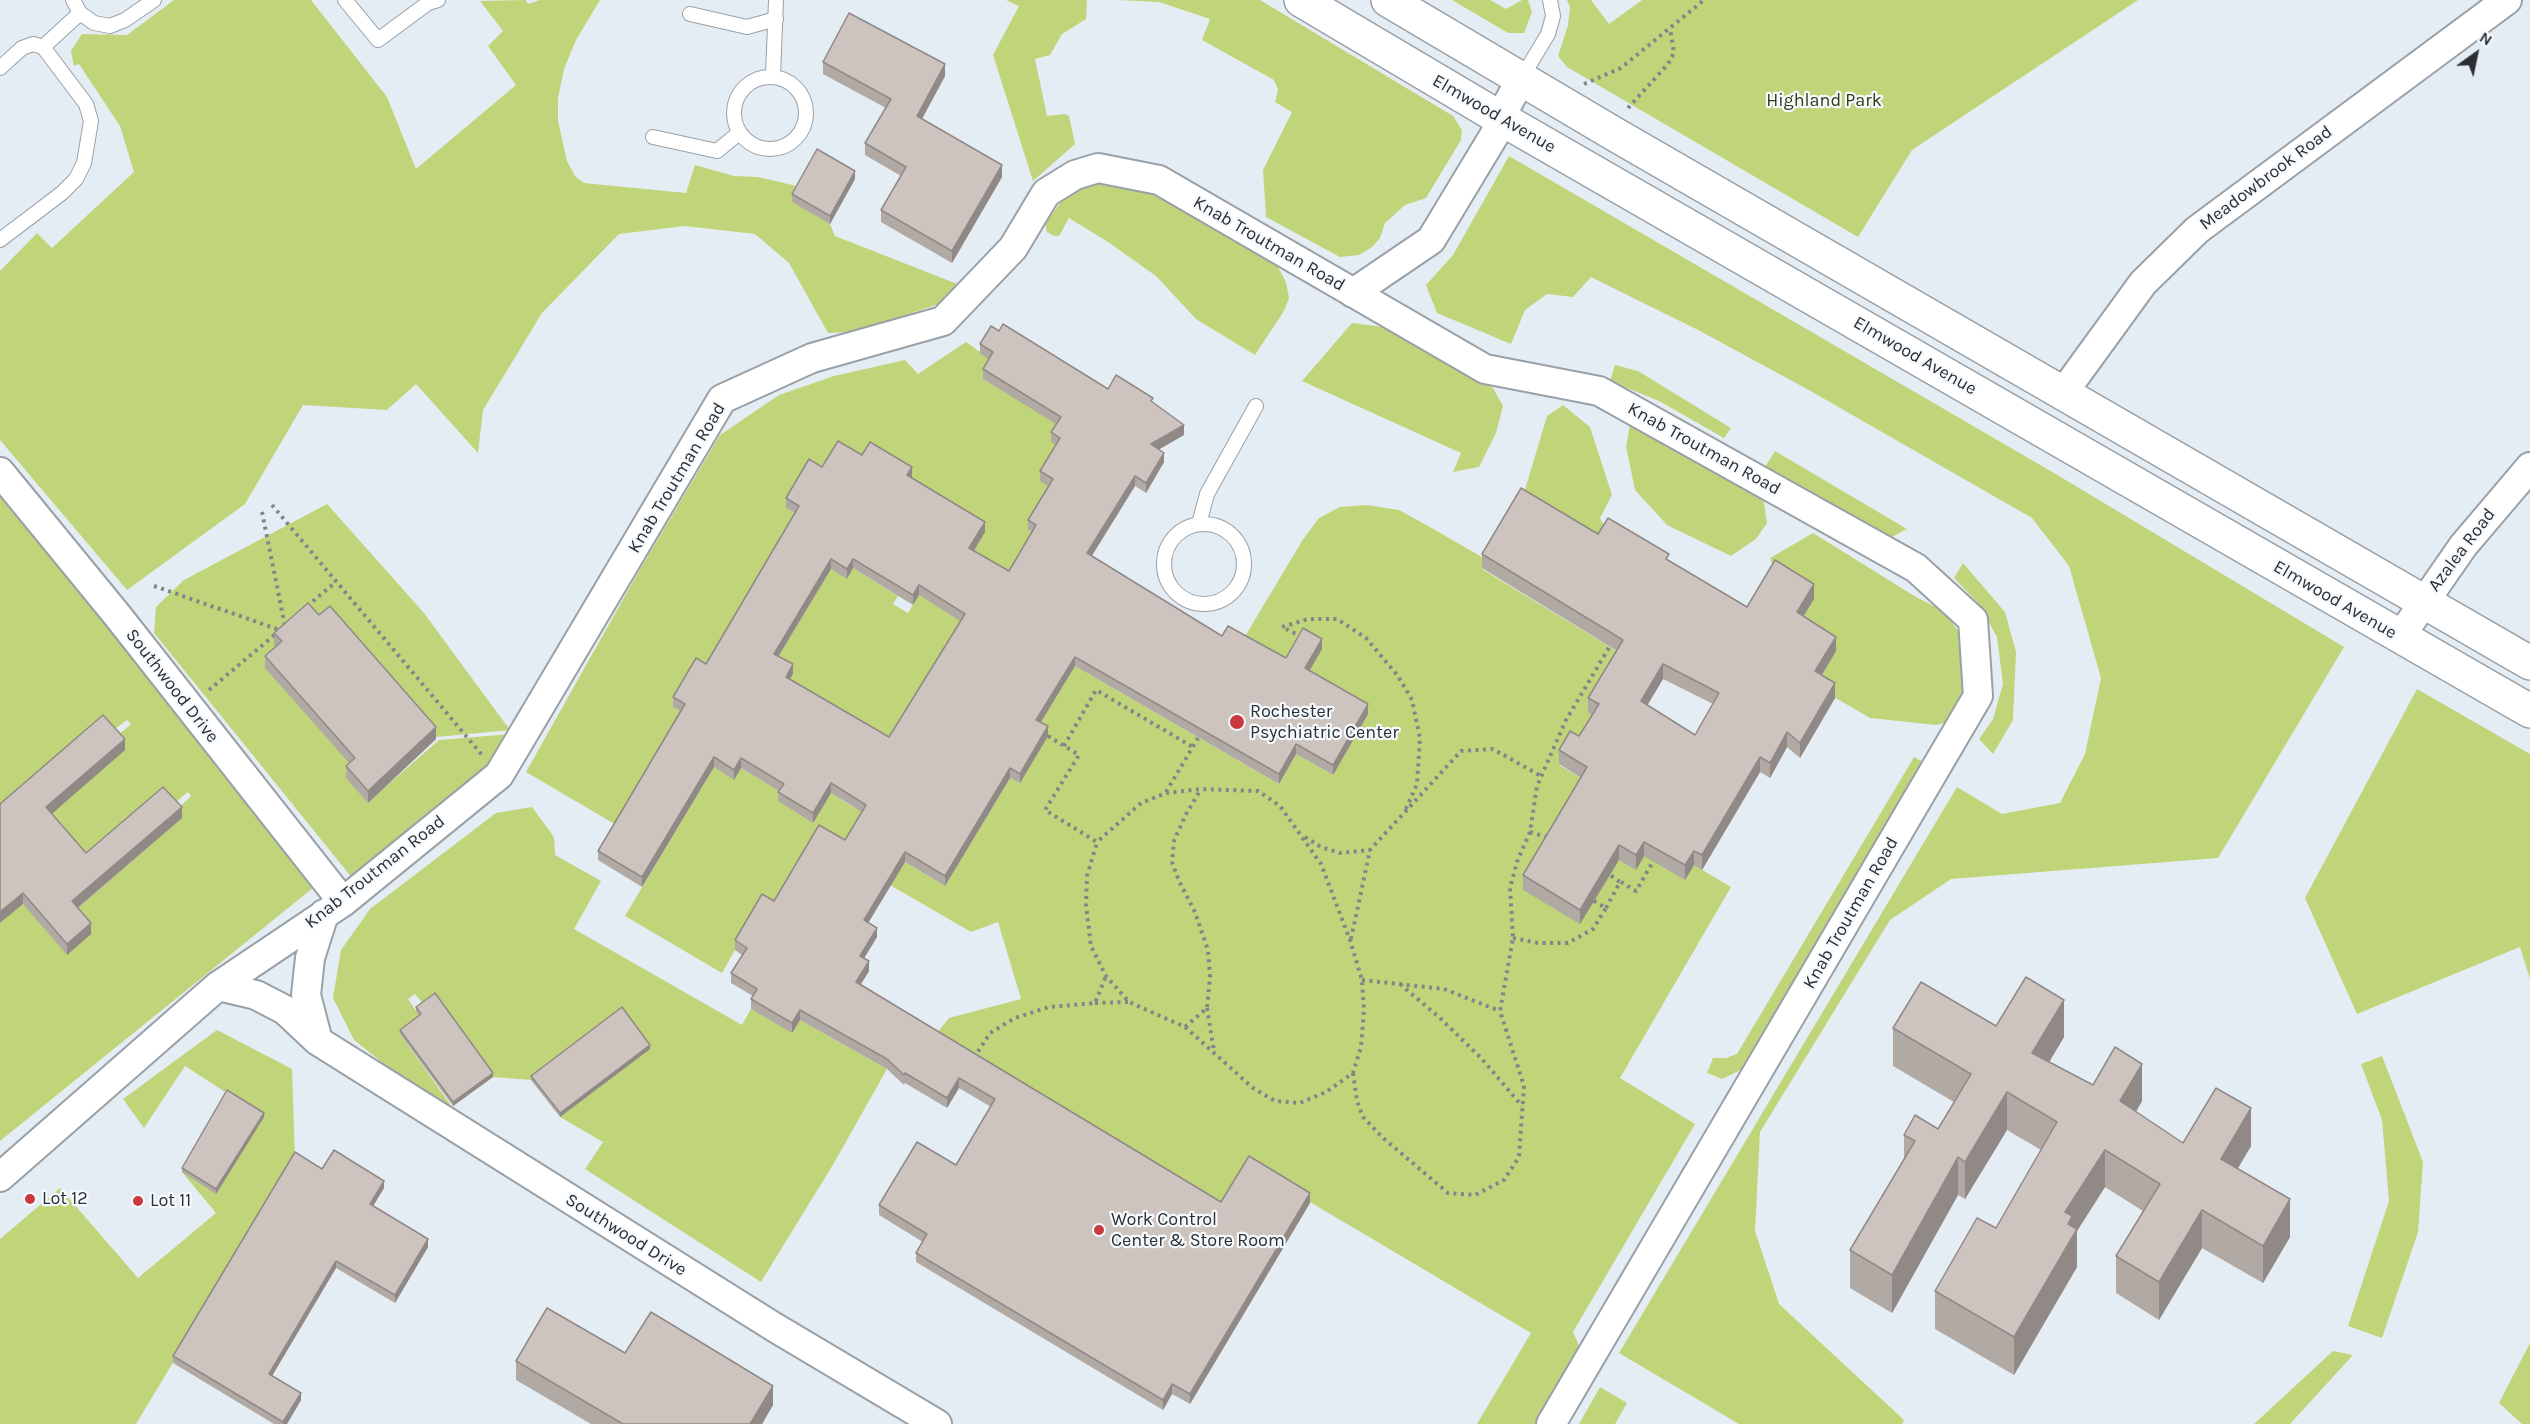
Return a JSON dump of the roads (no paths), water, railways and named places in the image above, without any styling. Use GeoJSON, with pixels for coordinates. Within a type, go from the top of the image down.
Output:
{"type":"FeatureCollection","features":[{"type":"Feature","properties":{"kind":"main road","name":"Elmwood Avenue"},"geometry":{"type":"LineString","coordinates":[[1301,0],[1500,118],[2530,711]]}},
{"type":"Feature","properties":{"kind":"main road"},"geometry":{"type":"LineString","coordinates":[[1388,0],[2530,663]]}},
{"type":"Feature","properties":{"kind":"street","name":"Meadowbrook Road"},"geometry":{"type":"LineString","coordinates":[[2063,393],[2143,283],[2197,230],[2507,0]]}},
{"type":"Feature","properties":{"kind":"street"},"geometry":{"type":"LineString","coordinates":[[1353,293],[1431,240],[1495,134],[1500,118],[1521,79]]}},
{"type":"Feature","properties":{"kind":"street","name":"Knab Troutman Road"},"geometry":{"type":"LineString","coordinates":[[0,1177],[218,986],[333,908],[499,775],[722,399],[812,358],[943,321],[1013,248],[1046,193],[1075,175],[1098,168],[1159,180],[1485,369],[1599,390],[1916,568],[1973,620],[1978,696],[1551,1424]]}},
{"type":"Feature","properties":{"kind":"street","name":"Azalea Road"},"geometry":{"type":"LineString","coordinates":[[2400,637],[2422,602],[2463,546],[2530,467]]}},
{"type":"Feature","properties":{"kind":"street","name":"Southwood Drive"},"geometry":{"type":"LineString","coordinates":[[0,472],[117,615],[188,708],[333,908]]}},
{"type":"Feature","properties":{"kind":"street"},"geometry":{"type":"LineString","coordinates":[[318,1041],[306,995],[310,958],[333,908]]}},
{"type":"Feature","properties":{"kind":"street","name":"Southwood Drive"},"geometry":{"type":"LineString","coordinates":[[218,986],[256,995],[285,1010],[318,1041],[774,1327],[937,1424]]}},
{"type":"Feature","properties":{"kind":"lane"},"geometry":{"type":"LineString","coordinates":[[43,47],[77,6],[94,23],[110,26],[124,20],[154,0]]}},
{"type":"Feature","properties":{"kind":"lane"},"geometry":{"type":"LineString","coordinates":[[345,0],[378,40],[428,3],[438,0]]}},
{"type":"Feature","properties":{"kind":"lane"},"geometry":{"type":"LineString","coordinates":[[773,76],[776,0]]}},
{"type":"Feature","properties":{"kind":"lane"},"geometry":{"type":"LineString","coordinates":[[1521,79],[1548,34],[1553,16],[1550,0]]}},
{"type":"Feature","properties":{"kind":"lane"},"geometry":{"type":"LineString","coordinates":[[690,14],[747,27],[776,19]]}},
{"type":"Feature","properties":{"kind":"lane"},"geometry":{"type":"LineString","coordinates":[[0,68],[22,48],[33,44],[43,47],[86,104],[91,121],[84,162],[76,179],[62,193],[0,240]]}},
{"type":"Feature","properties":{"kind":"lane"},"geometry":{"type":"LineString","coordinates":[[773,76],[795,86],[806,108],[806,121],[793,142],[769,149],[757,147],[739,133],[734,122],[735,99],[741,89],[761,77],[773,76]]}},
{"type":"Feature","properties":{"kind":"lane"},"geometry":{"type":"LineString","coordinates":[[653,137],[717,151],[739,133]]}},
{"type":"Feature","properties":{"kind":"lane"},"geometry":{"type":"LineString","coordinates":[[1198,524],[1207,494],[1256,406]]}},
{"type":"Feature","properties":{"kind":"lane"},"geometry":{"type":"LineString","coordinates":[[1198,524],[1212,524],[1229,533],[1241,549],[1244,563],[1242,576],[1236,589],[1226,598],[1213,603],[1199,604],[1186,601],[1167,582],[1164,570],[1164,557],[1168,545],[1176,535],[1198,524]]}},
{"type":"Feature","properties":{"kind":"place","name":"Rochester Psychiatric Center"},"geometry":{"type":"Point","coordinates":[1237,722]}},
{"type":"Feature","properties":{"kind":"place","name":"Lot 12"},"geometry":{"type":"Point","coordinates":[30,1199]}},
{"type":"Feature","properties":{"kind":"place","name":"Lot 11"},"geometry":{"type":"Point","coordinates":[138,1201]}},
{"type":"Feature","properties":{"kind":"place","name":"Work Control Center & Store Room"},"geometry":{"type":"Point","coordinates":[1099,1230]}},
{"type":"Feature","properties":{"kind":"park label","name":"Highland Park"},"geometry":{"type":"Point","coordinates":[1824,101]}}]}
